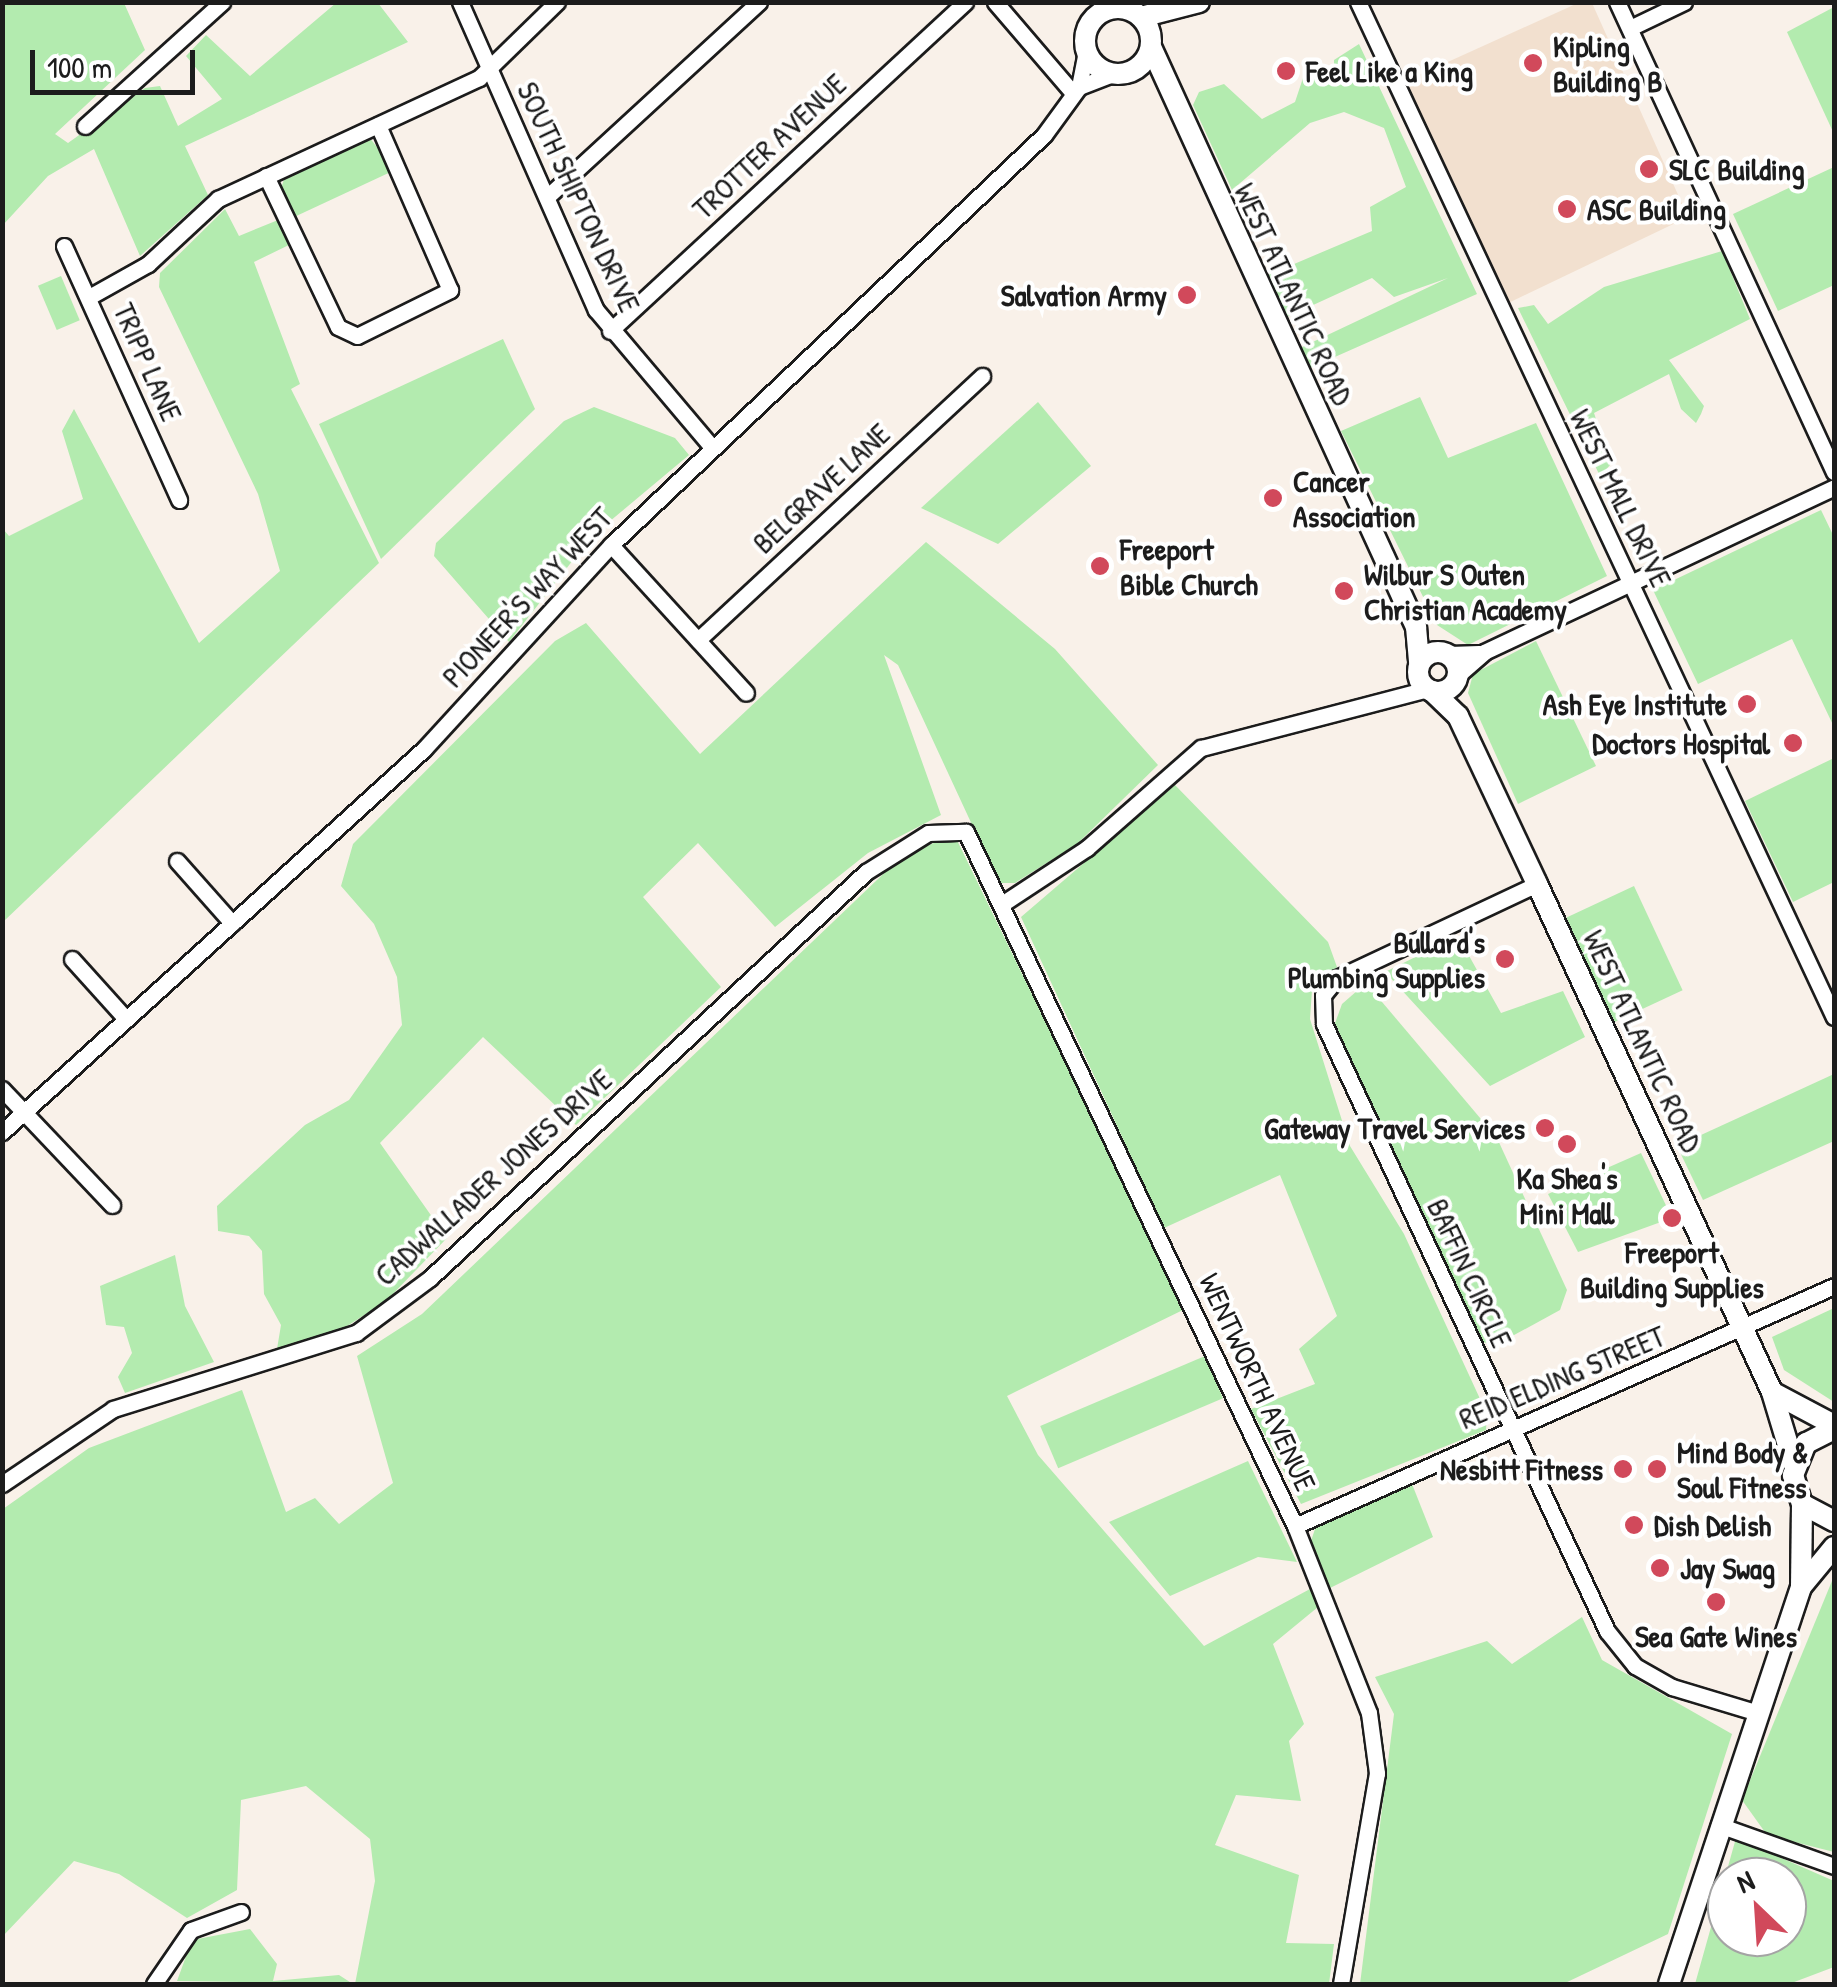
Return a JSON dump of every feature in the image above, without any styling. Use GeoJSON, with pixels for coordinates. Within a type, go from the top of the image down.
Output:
{"type":"FeatureCollection","features":[{"type":"Feature","properties":{"kind":"main road"},"geometry":{"type":"LineString","coordinates":[[1169,95],[1119,74],[1086,52],[1094,12],[1193,5]]}},
{"type":"Feature","properties":{"kind":"main road"},"geometry":{"type":"LineString","coordinates":[[1119,74],[1193,5]]}},
{"type":"Feature","properties":{"kind":"main road"},"geometry":{"type":"LineString","coordinates":[[1133,10],[1151,44]]}},
{"type":"Feature","properties":{"kind":"main road","name":"WEST ATLANTIC ROAD"},"geometry":{"type":"LineString","coordinates":[[1151,44],[1169,95],[1416,627],[1424,679],[1458,716],[1772,1392],[1802,1504]]}},
{"type":"Feature","properties":{"kind":"main road","name":"WEST ATLANTIC ROAD"},"geometry":{"type":"LineString","coordinates":[[1416,627],[1447,654],[1457,677],[1458,716]]}},
{"type":"Feature","properties":{"kind":"main road"},"geometry":{"type":"LineString","coordinates":[[1424,679],[1447,654]]}},
{"type":"Feature","properties":{"kind":"main road"},"geometry":{"type":"LineString","coordinates":[[1424,679],[1457,677]]}},
{"type":"Feature","properties":{"kind":"main road"},"geometry":{"type":"LineString","coordinates":[[1772,1392],[1834,1427]]}},
{"type":"Feature","properties":{"kind":"main road"},"geometry":{"type":"LineString","coordinates":[[1794,1465],[1806,1443],[1834,1427]]}},
{"type":"Feature","properties":{"kind":"main road"},"geometry":{"type":"LineString","coordinates":[[1669,1984],[1718,1824],[1801,1587],[1802,1504],[1834,1522]]}},
{"type":"Feature","properties":{"kind":"main road"},"geometry":{"type":"LineString","coordinates":[[1801,1587],[1834,1548]]}},
{"type":"Feature","properties":{"kind":"street"},"geometry":{"type":"LineString","coordinates":[[85,126],[222,2]]}},
{"type":"Feature","properties":{"kind":"street","name":"SOUTH SHIPTON DRIVE"},"geometry":{"type":"LineString","coordinates":[[460,2],[610,331],[711,446]]}},
{"type":"Feature","properties":{"kind":"street"},"geometry":{"type":"LineString","coordinates":[[89,297],[148,264],[218,199],[378,125],[488,68],[557,2]]}},
{"type":"Feature","properties":{"kind":"street"},"geometry":{"type":"LineString","coordinates":[[547,196],[759,2]]}},
{"type":"Feature","properties":{"kind":"street","name":"TROTTER AVENUE"},"geometry":{"type":"LineString","coordinates":[[610,331],[965,2]]}},
{"type":"Feature","properties":{"kind":"street"},"geometry":{"type":"LineString","coordinates":[[995,2],[1076,90]]}},
{"type":"Feature","properties":{"kind":"street","name":"WEST MALL DRIVE"},"geometry":{"type":"LineString","coordinates":[[1358,2],[1834,1017]]}},
{"type":"Feature","properties":{"kind":"street"},"geometry":{"type":"LineString","coordinates":[[1617,2],[1834,472]]}},
{"type":"Feature","properties":{"kind":"street"},"geometry":{"type":"LineString","coordinates":[[1630,28],[1684,2]]}},
{"type":"Feature","properties":{"kind":"street","name":"PIONEER'S WAY WEST"},"geometry":{"type":"LineString","coordinates":[[1076,90],[1086,52]]}},
{"type":"Feature","properties":{"kind":"street","name":"PIONEER'S WAY WEST"},"geometry":{"type":"LineString","coordinates":[[2,1132],[424,749],[611,544],[711,446],[931,248],[1076,90],[1119,74]]}},
{"type":"Feature","properties":{"kind":"street"},"geometry":{"type":"LineString","coordinates":[[266,176],[338,327],[358,336],[450,290],[378,125]]}},
{"type":"Feature","properties":{"kind":"street","name":"TRIPP LANE"},"geometry":{"type":"LineString","coordinates":[[64,246],[179,500]]}},
{"type":"Feature","properties":{"kind":"street","name":"BELGRAVE LANE"},"geometry":{"type":"LineString","coordinates":[[698,640],[982,376]]}},
{"type":"Feature","properties":{"kind":"street"},"geometry":{"type":"LineString","coordinates":[[1457,677],[1484,652],[1834,487]]}},
{"type":"Feature","properties":{"kind":"street"},"geometry":{"type":"LineString","coordinates":[[611,544],[746,694]]}},
{"type":"Feature","properties":{"kind":"street"},"geometry":{"type":"LineString","coordinates":[[1447,654],[1484,652]]}},
{"type":"Feature","properties":{"kind":"street"},"geometry":{"type":"LineString","coordinates":[[1004,902],[1087,848],[1201,748],[1394,694],[1424,679]]}},
{"type":"Feature","properties":{"kind":"street","name":"WENTWORTH AVENUE"},"geometry":{"type":"LineString","coordinates":[[966,832],[1004,902],[1295,1526],[1369,1713],[1377,1773],[1341,1984]]}},
{"type":"Feature","properties":{"kind":"street","name":"CADWALLADER JONES DRIVE"},"geometry":{"type":"LineString","coordinates":[[2,1484],[112,1409],[356,1333],[430,1278],[866,872],[928,833],[966,832]]}},
{"type":"Feature","properties":{"kind":"street"},"geometry":{"type":"LineString","coordinates":[[177,861],[232,923]]}},
{"type":"Feature","properties":{"kind":"street","name":"BAFFIN CIRCLE"},"geometry":{"type":"LineString","coordinates":[[1538,884],[1351,970],[1324,995],[1324,1024],[1607,1631],[1635,1666],[1758,1713]]}},
{"type":"Feature","properties":{"kind":"street"},"geometry":{"type":"LineString","coordinates":[[72,959],[126,1019]]}},
{"type":"Feature","properties":{"kind":"street"},"geometry":{"type":"LineString","coordinates":[[2,1089],[112,1205]]}},
{"type":"Feature","properties":{"kind":"street","name":"REID ELDING STREET"},"geometry":{"type":"LineString","coordinates":[[1295,1526],[1511,1428],[1743,1330],[1834,1286]]}},
{"type":"Feature","properties":{"kind":"street"},"geometry":{"type":"LineString","coordinates":[[1718,1824],[1834,1866]]}},
{"type":"Feature","properties":{"kind":"street"},"geometry":{"type":"LineString","coordinates":[[154,1984],[191,1930],[242,1912]]}},
{"type":"Feature","properties":{"kind":"shaded area"},"geometry":{"type":"Polygon","coordinates":[[[1578,3],[1592,3],[1688,217],[1500,307],[1397,85],[1578,3]]]}},
{"type":"Feature","properties":{"kind":"green space"},"geometry":{"type":"Polygon","coordinates":[[[3,3],[124,3],[145,50],[55,134],[68,143],[145,88],[160,86],[178,126],[222,99],[186,56],[206,35],[250,76],[336,3],[378,3],[408,42],[185,146],[208,195],[140,256],[94,149],[48,176],[3,225],[3,3]]]}},
{"type":"Feature","properties":{"kind":"green space"},"geometry":{"type":"Polygon","coordinates":[[[1834,7],[1834,134],[1787,32],[1834,7]]]}},
{"type":"Feature","properties":{"kind":"green space"},"geometry":{"type":"Polygon","coordinates":[[[1359,44],[1477,294],[1310,368],[1300,348],[1448,278],[1394,297],[1372,278],[1287,317],[1268,275],[1372,231],[1370,207],[1406,187],[1384,128],[1344,112],[1310,123],[1232,190],[1193,105],[1199,92],[1224,84],[1262,119],[1295,102],[1306,69],[1334,73],[1334,60],[1359,44]]]}},
{"type":"Feature","properties":{"kind":"green space"},"geometry":{"type":"Polygon","coordinates":[[[369,137],[395,170],[292,218],[280,192],[285,176],[369,137]]]}},
{"type":"Feature","properties":{"kind":"green space"},"geometry":{"type":"Polygon","coordinates":[[[1834,167],[1834,285],[1778,311],[1733,214],[1834,167]]]}},
{"type":"Feature","properties":{"kind":"green space"},"geometry":{"type":"Polygon","coordinates":[[[225,209],[239,236],[283,218],[293,243],[254,262],[300,384],[291,389],[379,563],[3,922],[3,529],[9,536],[83,499],[62,431],[74,409],[199,643],[280,571],[258,494],[159,287],[160,273],[225,209]]]}},
{"type":"Feature","properties":{"kind":"green space"},"geometry":{"type":"Polygon","coordinates":[[[1722,251],[1750,319],[1669,360],[1704,406],[1701,414],[1696,423],[1681,409],[1669,374],[1594,413],[1611,464],[1600,476],[1518,308],[1534,305],[1548,324],[1604,287],[1722,251]]]}},
{"type":"Feature","properties":{"kind":"green space"},"geometry":{"type":"Polygon","coordinates":[[[61,276],[80,320],[57,330],[38,286],[61,276]]]}},
{"type":"Feature","properties":{"kind":"green space"},"geometry":{"type":"Polygon","coordinates":[[[503,339],[535,409],[381,559],[319,424],[503,339]]]}},
{"type":"Feature","properties":{"kind":"green space"},"geometry":{"type":"Polygon","coordinates":[[[1420,397],[1448,458],[1536,423],[1607,576],[1468,645],[1437,625],[1341,431],[1420,397]]]}},
{"type":"Feature","properties":{"kind":"green space"},"geometry":{"type":"Polygon","coordinates":[[[1038,402],[1091,466],[998,544],[921,508],[1038,402]]]}},
{"type":"Feature","properties":{"kind":"green space"},"geometry":{"type":"Polygon","coordinates":[[[594,407],[675,438],[689,455],[591,537],[509,642],[434,556],[436,543],[564,421],[594,407]]]}},
{"type":"Feature","properties":{"kind":"green space"},"geometry":{"type":"Polygon","coordinates":[[[1821,510],[1834,537],[1834,727],[1792,639],[1698,684],[1653,590],[1821,510]]]}},
{"type":"Feature","properties":{"kind":"green space"},"geometry":{"type":"Polygon","coordinates":[[[926,542],[1055,649],[1158,765],[1077,844],[1015,883],[999,883],[898,665],[884,655],[941,815],[868,853],[775,927],[698,843],[643,897],[721,987],[576,1125],[483,1037],[380,1143],[447,1238],[386,1301],[341,1330],[277,1349],[281,1325],[264,1294],[262,1251],[249,1236],[218,1231],[217,1206],[305,1125],[349,1100],[402,1025],[397,977],[374,924],[341,886],[353,844],[555,641],[586,623],[700,754],[926,542]]]}},
{"type":"Feature","properties":{"kind":"green space"},"geometry":{"type":"Polygon","coordinates":[[[1536,641],[1596,766],[1518,804],[1468,693],[1473,674],[1536,641]]]}},
{"type":"Feature","properties":{"kind":"green space"},"geometry":{"type":"Polygon","coordinates":[[[1834,758],[1834,882],[1793,902],[1745,801],[1834,758]]]}},
{"type":"Feature","properties":{"kind":"green space"},"geometry":{"type":"Polygon","coordinates":[[[1175,785],[1328,942],[1337,967],[1312,990],[1310,1019],[1350,1146],[1404,1234],[1487,1414],[1486,1430],[1301,1504],[1251,1409],[1315,1384],[1299,1349],[1337,1316],[1280,1175],[1164,1228],[1021,917],[1175,785]]]}},
{"type":"Feature","properties":{"kind":"green space"},"geometry":{"type":"Polygon","coordinates":[[[954,834],[1185,1309],[1007,1396],[1038,1455],[1204,1646],[1310,1589],[1318,1607],[1273,1644],[1304,1724],[1289,1741],[1301,1801],[1236,1795],[1215,1845],[1299,1875],[1286,1943],[1334,1944],[1329,1984],[355,1984],[375,1881],[370,1839],[306,1786],[241,1800],[237,1890],[187,1918],[119,1874],[74,1861],[3,1936],[3,1509],[89,1448],[242,1390],[286,1512],[315,1498],[339,1524],[393,1483],[357,1356],[422,1314],[900,858],[954,834]]]}},
{"type":"Feature","properties":{"kind":"green space"},"geometry":{"type":"Polygon","coordinates":[[[1634,886],[1683,990],[1615,1022],[1566,918],[1634,886]]]}},
{"type":"Feature","properties":{"kind":"green space"},"geometry":{"type":"Polygon","coordinates":[[[1458,936],[1501,1013],[1563,991],[1585,1037],[1490,1086],[1385,972],[1458,936]]]}},
{"type":"Feature","properties":{"kind":"green space"},"geometry":{"type":"Polygon","coordinates":[[[1366,983],[1497,1138],[1567,1290],[1560,1310],[1494,1346],[1481,1341],[1334,1026],[1342,1004],[1366,983]]]}},
{"type":"Feature","properties":{"kind":"green space"},"geometry":{"type":"Polygon","coordinates":[[[1834,1074],[1834,1141],[1703,1200],[1677,1146],[1834,1074]]]}},
{"type":"Feature","properties":{"kind":"green space"},"geometry":{"type":"Polygon","coordinates":[[[1641,1153],[1672,1218],[1578,1252],[1548,1194],[1641,1153]]]}},
{"type":"Feature","properties":{"kind":"green space"},"geometry":{"type":"Polygon","coordinates":[[[175,1255],[185,1306],[214,1362],[125,1393],[118,1377],[132,1353],[124,1327],[106,1325],[100,1286],[175,1255]]]}},
{"type":"Feature","properties":{"kind":"green space"},"geometry":{"type":"Polygon","coordinates":[[[1834,1308],[1834,1402],[1784,1370],[1772,1337],[1834,1308]]]}},
{"type":"Feature","properties":{"kind":"green space"},"geometry":{"type":"Polygon","coordinates":[[[1205,1356],[1223,1398],[1058,1468],[1040,1426],[1205,1356]]]}},
{"type":"Feature","properties":{"kind":"green space"},"geometry":{"type":"Polygon","coordinates":[[[1248,1461],[1297,1562],[1258,1557],[1170,1596],[1109,1522],[1248,1461]]]}},
{"type":"Feature","properties":{"kind":"green space"},"geometry":{"type":"Polygon","coordinates":[[[1412,1484],[1433,1537],[1330,1588],[1309,1547],[1316,1526],[1412,1484]]]}},
{"type":"Feature","properties":{"kind":"green space"},"geometry":{"type":"Polygon","coordinates":[[[1834,1576],[1834,1852],[1767,1835],[1742,1800],[1834,1576]]]}},
{"type":"Feature","properties":{"kind":"green space"},"geometry":{"type":"Polygon","coordinates":[[[1582,1617],[1602,1660],[1732,1734],[1668,1934],[1563,1984],[1360,1984],[1394,1714],[1375,1677],[1487,1641],[1512,1664],[1582,1617]]]}},
{"type":"Feature","properties":{"kind":"green space"},"geometry":{"type":"Polygon","coordinates":[[[1736,1838],[1779,1857],[1731,1857],[1736,1838]]]}},
{"type":"Feature","properties":{"kind":"green space"},"geometry":{"type":"Polygon","coordinates":[[[1807,1869],[1834,1881],[1834,1967],[1789,1984],[1695,1984],[1707,1941],[1707,1957],[1807,1957],[1807,1869]]]}},
{"type":"Feature","properties":{"kind":"green space"},"geometry":{"type":"Polygon","coordinates":[[[250,1929],[277,1964],[273,1981],[339,1975],[353,1984],[177,1981],[192,1940],[250,1929]]]}},
{"type":"Feature","properties":{"kind":"place","name":"Kipling Building B"},"geometry":{"type":"Point","coordinates":[1533,63]}},
{"type":"Feature","properties":{"kind":"place","name":"Feel Like a King"},"geometry":{"type":"Point","coordinates":[1286,71]}},
{"type":"Feature","properties":{"kind":"place","name":"SLC Building"},"geometry":{"type":"Point","coordinates":[1649,169]}},
{"type":"Feature","properties":{"kind":"place","name":"ASC Building"},"geometry":{"type":"Point","coordinates":[1567,209]}},
{"type":"Feature","properties":{"kind":"place","name":"Salvation Army"},"geometry":{"type":"Point","coordinates":[1187,295]}},
{"type":"Feature","properties":{"kind":"place","name":"Cancer Association"},"geometry":{"type":"Point","coordinates":[1273,498]}},
{"type":"Feature","properties":{"kind":"place","name":"Freeport Bible Church"},"geometry":{"type":"Point","coordinates":[1100,566]}},
{"type":"Feature","properties":{"kind":"place","name":"Wilbur S Outen Christian Academy"},"geometry":{"type":"Point","coordinates":[1344,591]}},
{"type":"Feature","properties":{"kind":"place","name":"Ash Eye Institute"},"geometry":{"type":"Point","coordinates":[1747,704]}},
{"type":"Feature","properties":{"kind":"place","name":"Doctors Hospital"},"geometry":{"type":"Point","coordinates":[1793,743]}},
{"type":"Feature","properties":{"kind":"place","name":"Bullard's Plumbing Supplies"},"geometry":{"type":"Point","coordinates":[1505,959]}},
{"type":"Feature","properties":{"kind":"place","name":"Gateway Travel Services"},"geometry":{"type":"Point","coordinates":[1545,1128]}},
{"type":"Feature","properties":{"kind":"place","name":"Ka Shea's Mini Mall"},"geometry":{"type":"Point","coordinates":[1567,1144]}},
{"type":"Feature","properties":{"kind":"place","name":"Freeport Building Supplies"},"geometry":{"type":"Point","coordinates":[1672,1218]}},
{"type":"Feature","properties":{"kind":"place","name":"Nesbitt Fitness"},"geometry":{"type":"Point","coordinates":[1623,1469]}},
{"type":"Feature","properties":{"kind":"place","name":"Mind Body & Soul Fitness"},"geometry":{"type":"Point","coordinates":[1657,1469]}},
{"type":"Feature","properties":{"kind":"place","name":"Dish Delish"},"geometry":{"type":"Point","coordinates":[1634,1525]}},
{"type":"Feature","properties":{"kind":"place","name":"Jay Swag"},"geometry":{"type":"Point","coordinates":[1660,1568]}},
{"type":"Feature","properties":{"kind":"place","name":"Sea Gate Wines"},"geometry":{"type":"Point","coordinates":[1716,1602]}}]}
